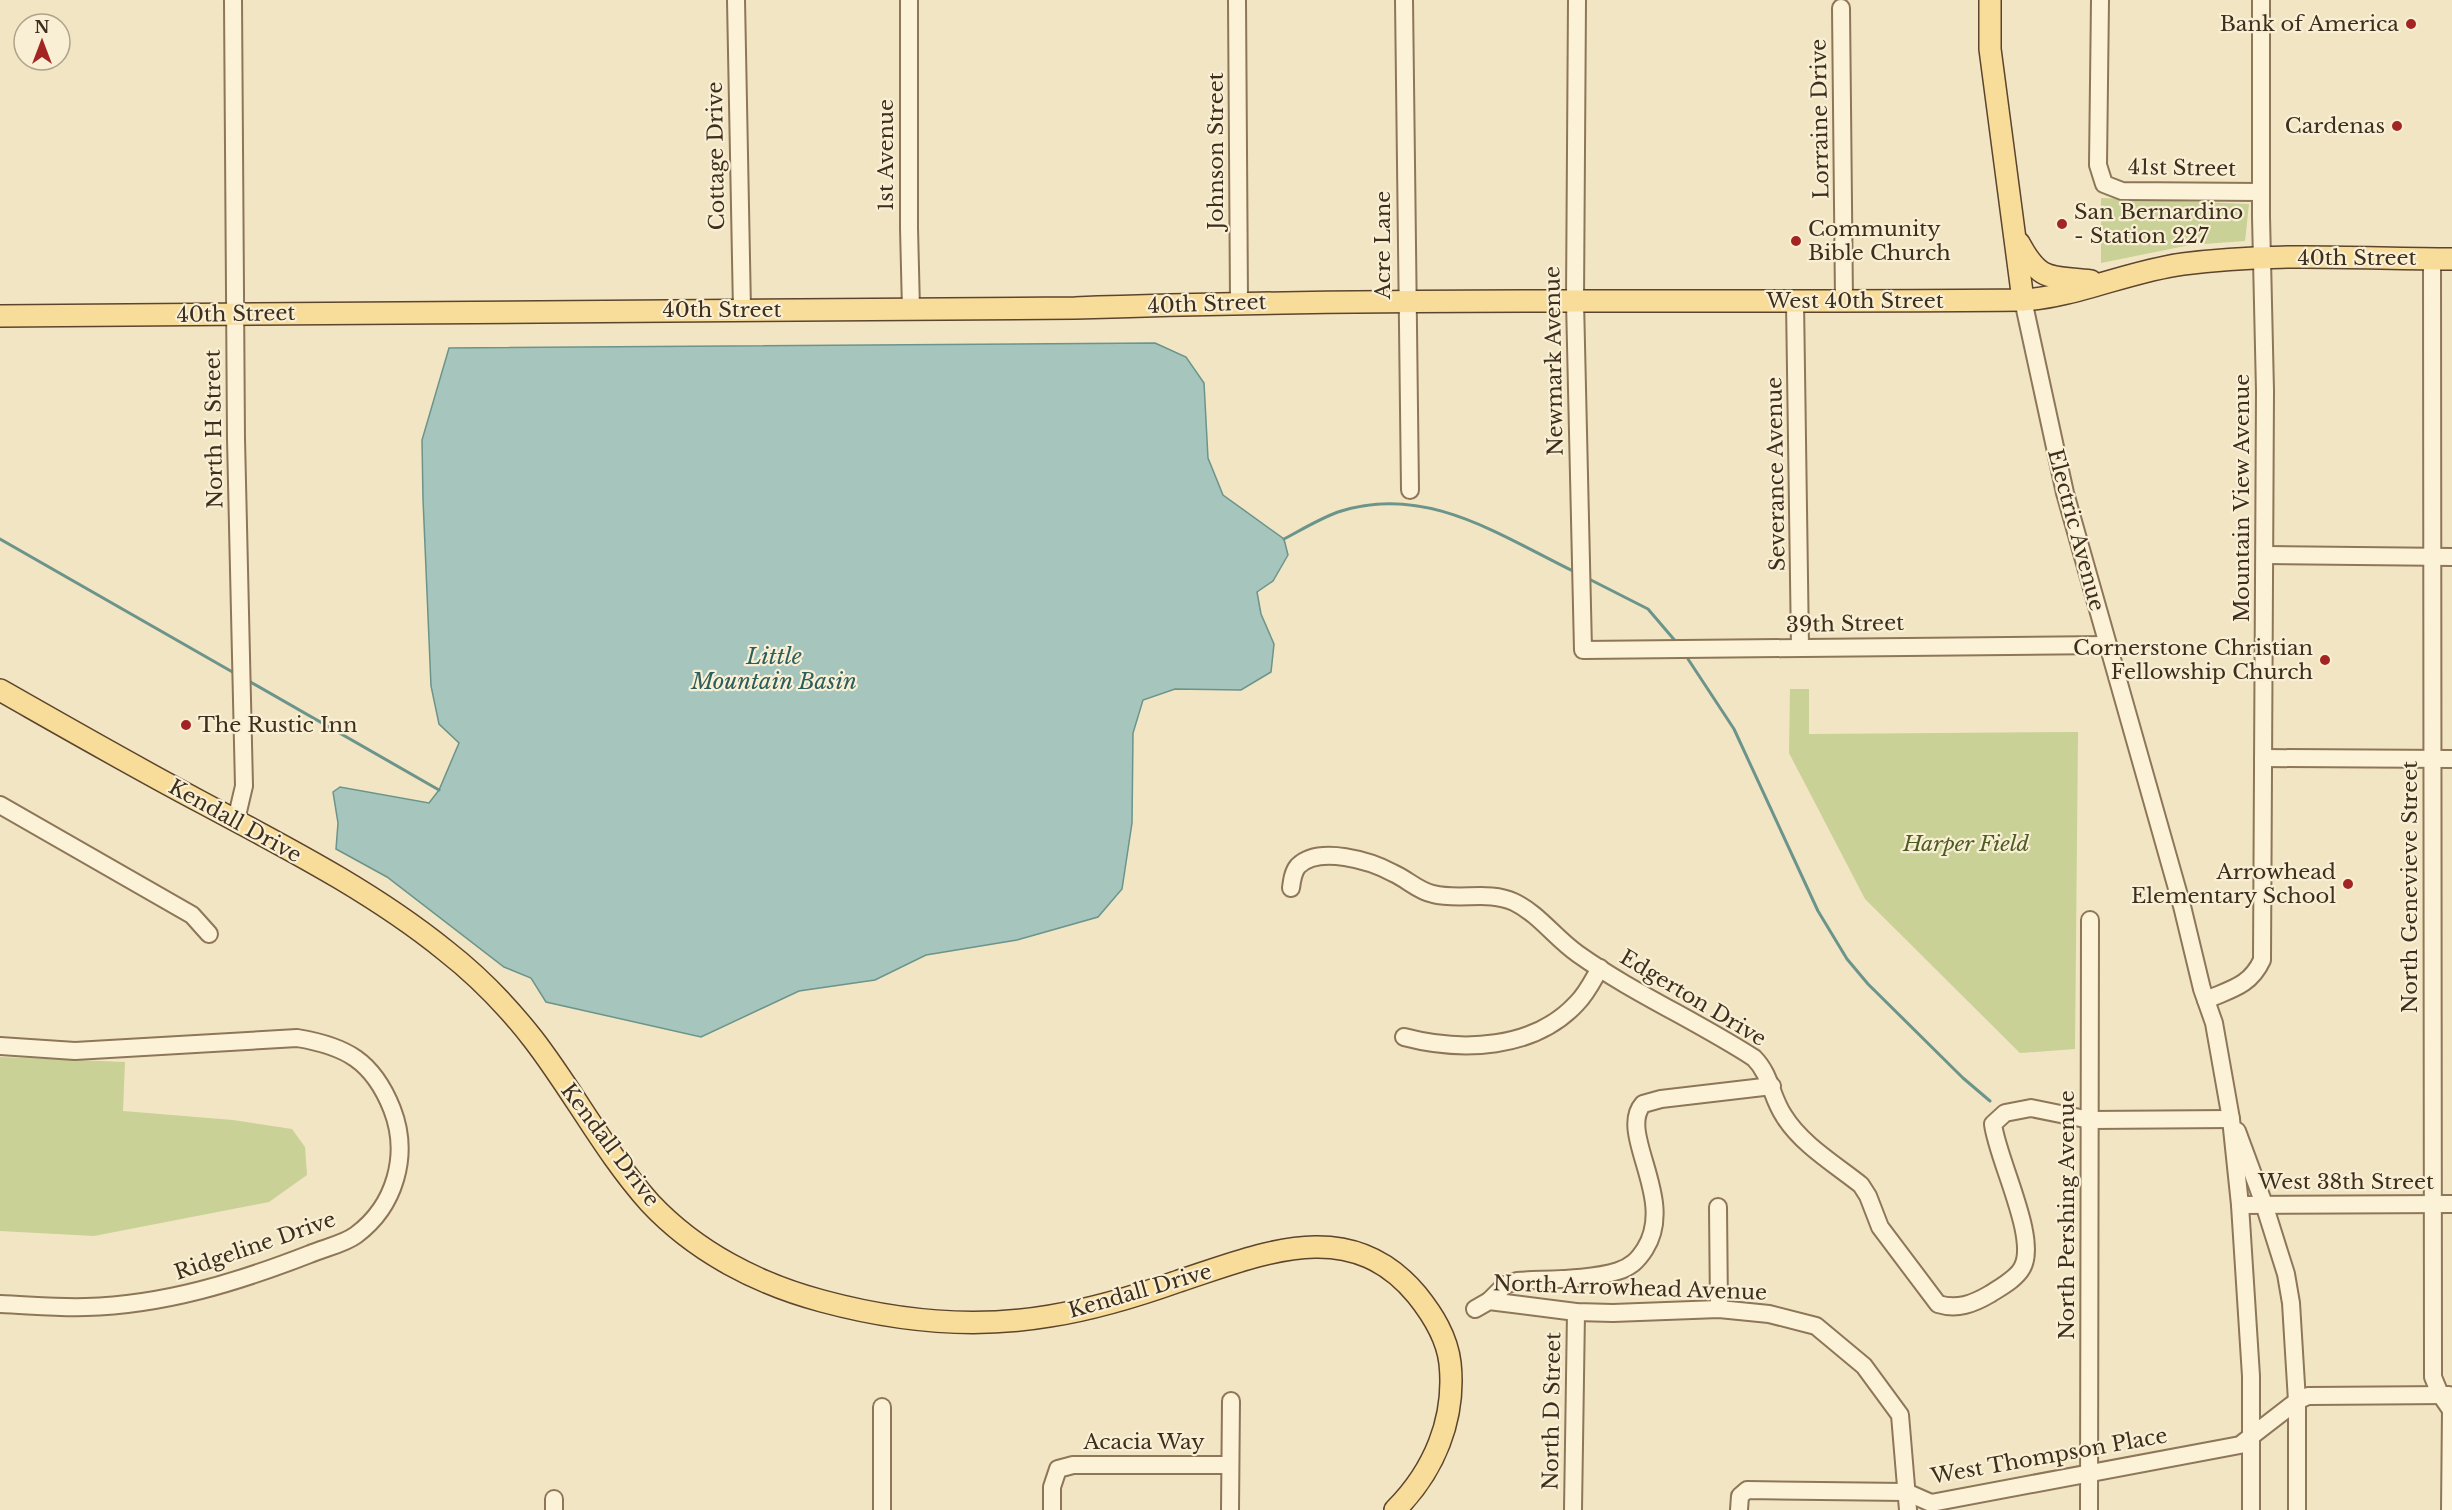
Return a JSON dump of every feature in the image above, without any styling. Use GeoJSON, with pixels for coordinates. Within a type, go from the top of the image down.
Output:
{"type":"FeatureCollection","features":[{"type":"Feature","properties":{"kind":"main road","name":"Electric Avenue"},"geometry":{"type":"LineString","coordinates":[[1990,0],[1990,50],[2012,232],[2023,300]]}},
{"type":"Feature","properties":{"kind":"main road"},"geometry":{"type":"LineString","coordinates":[[2012,232],[2030,263],[2041,273],[2054,277],[2102,282]]}},
{"type":"Feature","properties":{"kind":"main road","name":"40th Street"},"geometry":{"type":"LineString","coordinates":[[2262,258],[2442,259]]}},
{"type":"Feature","properties":{"kind":"main road","name":"West 40th Street"},"geometry":{"type":"LineString","coordinates":[[1443,301],[2023,300],[2042,299],[2138,272],[2180,264],[2221,259],[2262,258]]}},
{"type":"Feature","properties":{"kind":"main road","name":"40th Street"},"geometry":{"type":"LineString","coordinates":[[0,316],[1075,308],[1239,302],[1443,301]]}},
{"type":"Feature","properties":{"kind":"main road","name":"Kendall Drive"},"geometry":{"type":"LineString","coordinates":[[0,690],[379,902],[451,955],[510,1012],[534,1041],[609,1150],[650,1203],[704,1250],[763,1281],[798,1294],[869,1313],[933,1321],[998,1321],[1043,1318],[1109,1304],[1267,1252],[1298,1247],[1323,1246],[1355,1251],[1390,1268],[1414,1291],[1440,1327],[1449,1357],[1451,1382],[1446,1424],[1437,1450],[1418,1484],[1395,1510]]}},
{"type":"Feature","properties":{"kind":"street","name":"North H Street"},"geometry":{"type":"LineString","coordinates":[[233,0],[235,314],[244,786],[236,820]]}},
{"type":"Feature","properties":{"kind":"street","name":"Cottage Drive"},"geometry":{"type":"LineString","coordinates":[[736,0],[742,310]]}},
{"type":"Feature","properties":{"kind":"street","name":"1st Avenue"},"geometry":{"type":"LineString","coordinates":[[909,0],[911,309]]}},
{"type":"Feature","properties":{"kind":"street","name":"Johnson Street"},"geometry":{"type":"LineString","coordinates":[[1237,0],[1239,302]]}},
{"type":"Feature","properties":{"kind":"street","name":"Acre Lane"},"geometry":{"type":"LineString","coordinates":[[1404,0],[1410,490]]}},
{"type":"Feature","properties":{"kind":"street","name":"Newmark Avenue"},"geometry":{"type":"LineString","coordinates":[[1577,0],[1575,301],[1583,650]]}},
{"type":"Feature","properties":{"kind":"street","name":"41st Street"},"geometry":{"type":"LineString","coordinates":[[2100,0],[2098,165],[2104,184],[2122,191],[2261,192]]}},
{"type":"Feature","properties":{"kind":"street","name":"Mountain View Avenue"},"geometry":{"type":"LineString","coordinates":[[2206,1000],[2244,983],[2256,974],[2262,960],[2265,391],[2261,192],[2261,0]]}},
{"type":"Feature","properties":{"kind":"street","name":"Lorraine Drive"},"geometry":{"type":"LineString","coordinates":[[1841,8],[1844,301]]}},
{"type":"Feature","properties":{"kind":"street","name":"North Genevieve Street"},"geometry":{"type":"LineString","coordinates":[[2442,259],[2432,556],[2433,1377],[2446,1394],[2451,1410],[2450,1510]]}},
{"type":"Feature","properties":{"kind":"street","name":"Electric Avenue"},"geometry":{"type":"LineString","coordinates":[[2023,300],[2065,493],[2214,1023],[2231,1119]]}},
{"type":"Feature","properties":{"kind":"street","name":"Severance Avenue"},"geometry":{"type":"LineString","coordinates":[[1795,301],[1800,647]]}},
{"type":"Feature","properties":{"kind":"street"},"geometry":{"type":"LineString","coordinates":[[2265,555],[2452,556]]}},
{"type":"Feature","properties":{"kind":"street","name":"39th Street"},"geometry":{"type":"LineString","coordinates":[[1583,650],[2108,645]]}},
{"type":"Feature","properties":{"kind":"street"},"geometry":{"type":"LineString","coordinates":[[2263,758],[2452,759]]}},
{"type":"Feature","properties":{"kind":"street"},"geometry":{"type":"LineString","coordinates":[[0,805],[192,915],[209,934]]}},
{"type":"Feature","properties":{"kind":"street","name":"Edgerton Drive"},"geometry":{"type":"LineString","coordinates":[[1291,888],[1296,868],[1311,859],[1335,857],[1365,860],[1432,894],[1453,897],[1490,896],[1513,902],[1540,920],[1561,941],[1600,968],[1754,1058],[1763,1067],[1784,1118],[1795,1130],[1861,1185],[1868,1196],[1880,1227],[1938,1304],[1948,1307],[1961,1306],[1992,1293],[2017,1276],[2024,1265],[2025,1237],[2014,1192],[1996,1146],[1993,1125],[2005,1113],[2031,1108],[2090,1120],[2231,1119]]}},
{"type":"Feature","properties":{"kind":"street","name":"North Pershing Avenue"},"geometry":{"type":"LineString","coordinates":[[2090,920],[2090,1510]]}},
{"type":"Feature","properties":{"kind":"street"},"geometry":{"type":"LineString","coordinates":[[1404,1037],[1428,1043],[1485,1045],[1547,1028],[1579,1002],[1600,968]]}},
{"type":"Feature","properties":{"kind":"street","name":"Ridgeline Drive"},"geometry":{"type":"LineString","coordinates":[[0,1046],[75,1051],[297,1038],[326,1043],[352,1054],[369,1071],[385,1093],[398,1124],[400,1154],[388,1201],[375,1217],[355,1236],[291,1261],[226,1284],[161,1300],[86,1308],[0,1304]]}},
{"type":"Feature","properties":{"kind":"street","name":"North Arrowhead Avenue"},"geometry":{"type":"LineString","coordinates":[[1772,1086],[1661,1099],[1643,1104],[1637,1114],[1638,1136],[1656,1208],[1651,1239],[1635,1262],[1616,1272],[1517,1281],[1505,1285],[1482,1305],[1613,1313],[1719,1309],[1769,1314],[1816,1326],[1864,1366],[1900,1415],[1908,1510]]}},
{"type":"Feature","properties":{"kind":"street"},"geometry":{"type":"LineString","coordinates":[[2231,1119],[2241,1139],[2264,1204],[2286,1274],[2291,1303],[2297,1401],[2297,1510]]}},
{"type":"Feature","properties":{"kind":"street"},"geometry":{"type":"LineString","coordinates":[[2231,1119],[2240,1205],[2251,1376],[2251,1510]]}},
{"type":"Feature","properties":{"kind":"street","name":"West 38th Street"},"geometry":{"type":"LineString","coordinates":[[2240,1205],[2452,1204]]}},
{"type":"Feature","properties":{"kind":"street"},"geometry":{"type":"LineString","coordinates":[[1718,1207],[1719,1309]]}},
{"type":"Feature","properties":{"kind":"street","name":"North D Street"},"geometry":{"type":"LineString","coordinates":[[1573,1510],[1576,1312]]}},
{"type":"Feature","properties":{"kind":"street"},"geometry":{"type":"LineString","coordinates":[[2297,1401],[2308,1396],[2446,1394]]}},
{"type":"Feature","properties":{"kind":"street"},"geometry":{"type":"LineString","coordinates":[[1230,1510],[1231,1401]]}},
{"type":"Feature","properties":{"kind":"street","name":"West Thompson Place"},"geometry":{"type":"LineString","coordinates":[[1739,1510],[1740,1496],[1743,1492],[1752,1490],[1906,1492],[1931,1503],[2236,1447],[2297,1401]]}},
{"type":"Feature","properties":{"kind":"street"},"geometry":{"type":"LineString","coordinates":[[882,1407],[882,1510]]}},
{"type":"Feature","properties":{"kind":"street","name":"Acacia Way"},"geometry":{"type":"LineString","coordinates":[[1052,1510],[1052,1487],[1058,1468],[1073,1465],[1230,1465]]}},
{"type":"Feature","properties":{"kind":"street"},"geometry":{"type":"LineString","coordinates":[[1948,1510],[1969,1496]]}},
{"type":"Feature","properties":{"kind":"green space"},"geometry":{"type":"Polygon","coordinates":[[[2101,198],[2249,204],[2245,241],[2190,245],[2101,263],[2101,198]]]}},
{"type":"Feature","properties":{"kind":"green space","name":"Harper Field"},"geometry":{"type":"Polygon","coordinates":[[[1790,689],[1809,689],[1809,734],[2078,732],[2075,1049],[2020,1053],[1865,899],[1789,753],[1790,689]]]}},
{"type":"Feature","properties":{"kind":"green space"},"geometry":{"type":"Polygon","coordinates":[[[0,1057],[125,1062],[123,1111],[233,1120],[292,1129],[305,1147],[307,1175],[269,1202],[94,1236],[0,1231],[0,1057]]]}},
{"type":"Feature","properties":{"kind":"water","name":"Little Mountain Basin"},"geometry":{"type":"Polygon","coordinates":[[[1155,343],[1186,357],[1204,383],[1208,458],[1223,495],[1284,539],[1288,555],[1273,581],[1257,592],[1261,614],[1274,644],[1271,672],[1241,690],[1175,689],[1143,700],[1133,733],[1132,823],[1122,889],[1098,917],[1017,940],[926,955],[875,980],[799,991],[701,1037],[546,1002],[531,978],[504,967],[387,877],[336,849],[338,823],[333,792],[340,787],[429,803],[439,790],[459,743],[439,724],[431,686],[423,499],[422,440],[449,348],[1155,343]]]}},
{"type":"Feature","properties":{"kind":"waterway"},"geometry":{"type":"LineString","coordinates":[[1284,539],[1338,512],[1370,505],[1401,504],[1431,508],[1461,517],[1575,572]]}},
{"type":"Feature","properties":{"kind":"waterway"},"geometry":{"type":"LineString","coordinates":[[0,539],[236,674]]}},
{"type":"Feature","properties":{"kind":"waterway"},"geometry":{"type":"LineString","coordinates":[[1587,578],[1648,609],[1677,643]]}},
{"type":"Feature","properties":{"kind":"waterway"},"geometry":{"type":"LineString","coordinates":[[1686,656],[1734,729],[1818,911],[1847,959],[1868,984],[1963,1078],[1990,1101]]}},
{"type":"Feature","properties":{"kind":"waterway"},"geometry":{"type":"LineString","coordinates":[[247,680],[439,790]]}},
{"type":"Feature","properties":{"kind":"place","name":"Bank of America"},"geometry":{"type":"Point","coordinates":[2411,24]}},
{"type":"Feature","properties":{"kind":"place","name":"Cardenas"},"geometry":{"type":"Point","coordinates":[2397,126]}},
{"type":"Feature","properties":{"kind":"place","name":"San Bernardino - Station 227"},"geometry":{"type":"Point","coordinates":[2062,224]}},
{"type":"Feature","properties":{"kind":"place","name":"Community Bible Church"},"geometry":{"type":"Point","coordinates":[1796,241]}},
{"type":"Feature","properties":{"kind":"place","name":"Cornerstone Christian Fellowship Church"},"geometry":{"type":"Point","coordinates":[2325,660]}},
{"type":"Feature","properties":{"kind":"place","name":"The Rustic Inn"},"geometry":{"type":"Point","coordinates":[186,725]}},
{"type":"Feature","properties":{"kind":"place","name":"Arrowhead Elementary School"},"geometry":{"type":"Point","coordinates":[2348,884]}}]}
